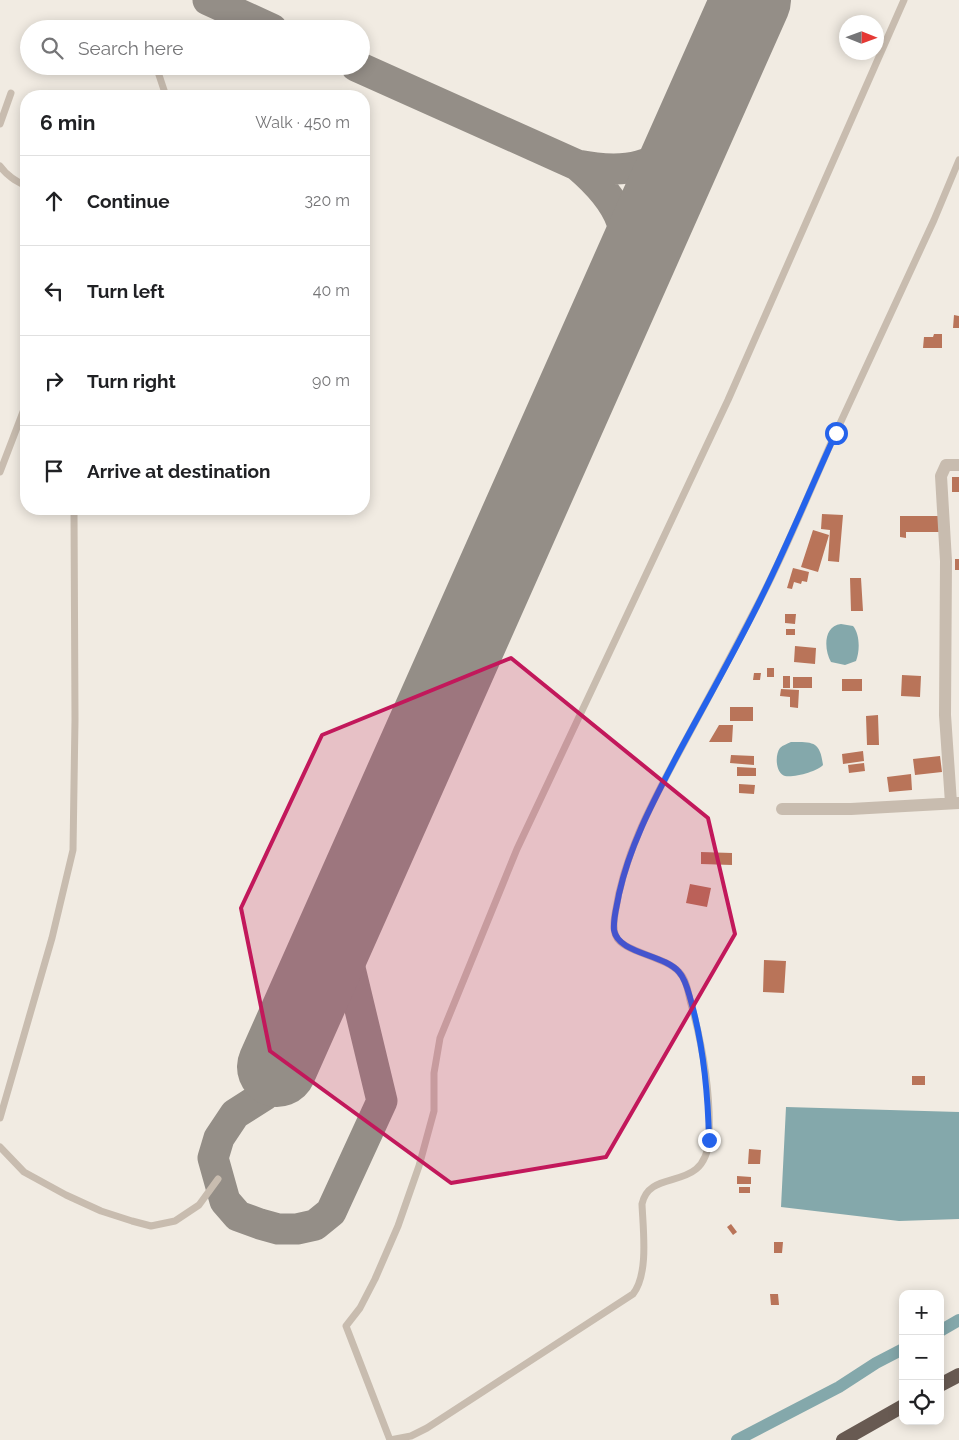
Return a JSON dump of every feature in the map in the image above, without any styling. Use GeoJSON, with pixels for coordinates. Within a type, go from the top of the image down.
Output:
{"type":"FeatureCollection","features":[{"type":"Feature","properties":{"kind":"highway"},"geometry":{"type":"LineString","coordinates":[[944,1383],[959,1375]]}},
{"type":"Feature","properties":{"kind":"highway"},"geometry":{"type":"LineString","coordinates":[[843,1440],[899,1408]]}},
{"type":"Feature","properties":{"kind":"street"},"geometry":{"type":"LineString","coordinates":[[782,808],[850,809],[955,803],[946,715],[946,562],[942,476],[946,465],[959,465]]}},
{"type":"Feature","properties":{"kind":"lane"},"geometry":{"type":"LineString","coordinates":[[904,0],[728,400],[517,849],[440,1038],[434,1073],[434,1111],[419,1166],[398,1226],[375,1280],[360,1308],[346,1326],[390,1440],[411,1436],[427,1428],[633,1294],[638,1288],[642,1271],[642,1204],[644,1196],[653,1187],[690,1173],[703,1164],[709,1140],[708,1095],[695,1017],[686,985],[678,971],[670,964],[628,947],[619,941],[616,936],[615,915],[625,868],[650,807],[765,591],[934,220],[959,160]]}},
{"type":"Feature","properties":{"kind":"lane"},"geometry":{"type":"LineString","coordinates":[[159,75],[164,90]]}},
{"type":"Feature","properties":{"kind":"lane"},"geometry":{"type":"LineString","coordinates":[[0,124],[12,94]]}},
{"type":"Feature","properties":{"kind":"lane"},"geometry":{"type":"LineString","coordinates":[[0,166],[4,172],[20,183]]}},
{"type":"Feature","properties":{"kind":"lane"},"geometry":{"type":"LineString","coordinates":[[0,472],[20,420]]}},
{"type":"Feature","properties":{"kind":"lane"},"geometry":{"type":"LineString","coordinates":[[0,1118],[52,938],[73,850],[75,720],[74,515]]}},
{"type":"Feature","properties":{"kind":"lane"},"geometry":{"type":"LineString","coordinates":[[0,1147],[24,1172],[66,1195],[101,1210],[151,1226],[175,1221],[199,1205],[218,1179]]}},
{"type":"Feature","properties":{"kind":"highlighted area"},"geometry":{"type":"Polygon","coordinates":[[[511,658],[708,818],[735,934],[606,1157],[451,1183],[270,1051],[241,908],[322,735],[511,658]]]}},
{"type":"Feature","properties":{"kind":"water"},"geometry":{"type":"Polygon","coordinates":[[[841,624],[853,626],[859,643],[856,661],[845,665],[831,662],[826,645],[831,629],[841,624]]]}},
{"type":"Feature","properties":{"kind":"water"},"geometry":{"type":"Polygon","coordinates":[[[791,742],[814,744],[820,751],[823,765],[816,770],[800,775],[785,776],[782,774],[777,763],[777,754],[780,748],[791,742]]]}},
{"type":"Feature","properties":{"kind":"water"},"geometry":{"type":"Polygon","coordinates":[[[786,1107],[959,1112],[959,1219],[899,1221],[781,1207],[786,1107]]]}},
{"type":"Feature","properties":{"kind":"building"},"geometry":{"type":"Polygon","coordinates":[[[954,315],[959,316],[959,328],[953,328],[954,315]]]}},
{"type":"Feature","properties":{"kind":"building"},"geometry":{"type":"Polygon","coordinates":[[[934,334],[942,334],[942,348],[923,348],[924,337],[933,337],[934,334]]]}},
{"type":"Feature","properties":{"kind":"building"},"geometry":{"type":"Polygon","coordinates":[[[952,477],[959,477],[959,492],[952,492],[952,477]]]}},
{"type":"Feature","properties":{"kind":"building"},"geometry":{"type":"Polygon","coordinates":[[[822,514],[843,515],[839,562],[828,561],[830,530],[821,529],[822,514]]]}},
{"type":"Feature","properties":{"kind":"building"},"geometry":{"type":"Polygon","coordinates":[[[900,516],[939,516],[939,532],[906,532],[906,538],[900,537],[900,516]]]}},
{"type":"Feature","properties":{"kind":"building"},"geometry":{"type":"Polygon","coordinates":[[[813,530],[829,535],[818,572],[801,567],[813,530]]]}},
{"type":"Feature","properties":{"kind":"building"},"geometry":{"type":"Polygon","coordinates":[[[955,559],[959,559],[959,570],[955,570],[955,559]]]}},
{"type":"Feature","properties":{"kind":"building"},"geometry":{"type":"Polygon","coordinates":[[[793,568],[809,572],[807,582],[802,581],[801,584],[794,582],[792,589],[787,588],[793,568]]]}},
{"type":"Feature","properties":{"kind":"building"},"geometry":{"type":"Polygon","coordinates":[[[850,578],[861,578],[863,611],[851,611],[850,578]]]}},
{"type":"Feature","properties":{"kind":"building"},"geometry":{"type":"Polygon","coordinates":[[[785,614],[796,614],[795,624],[785,623],[785,614]]]}},
{"type":"Feature","properties":{"kind":"building"},"geometry":{"type":"Polygon","coordinates":[[[786,629],[795,629],[795,635],[786,635],[786,629]]]}},
{"type":"Feature","properties":{"kind":"building"},"geometry":{"type":"Polygon","coordinates":[[[795,646],[816,648],[815,664],[794,662],[795,646]]]}},
{"type":"Feature","properties":{"kind":"building"},"geometry":{"type":"Polygon","coordinates":[[[767,668],[774,668],[774,677],[767,677],[767,668]]]}},
{"type":"Feature","properties":{"kind":"building"},"geometry":{"type":"Polygon","coordinates":[[[754,673],[761,673],[760,680],[753,680],[754,673]]]}},
{"type":"Feature","properties":{"kind":"building"},"geometry":{"type":"Polygon","coordinates":[[[902,675],[921,676],[920,697],[901,696],[902,675]]]}},
{"type":"Feature","properties":{"kind":"building"},"geometry":{"type":"Polygon","coordinates":[[[783,676],[790,676],[790,688],[783,688],[783,676]]]}},
{"type":"Feature","properties":{"kind":"building"},"geometry":{"type":"Polygon","coordinates":[[[793,677],[812,677],[812,688],[793,688],[793,677]]]}},
{"type":"Feature","properties":{"kind":"building"},"geometry":{"type":"Polygon","coordinates":[[[842,679],[862,679],[862,691],[842,691],[842,679]]]}},
{"type":"Feature","properties":{"kind":"building"},"geometry":{"type":"Polygon","coordinates":[[[781,689],[799,690],[798,708],[790,707],[790,697],[780,696],[781,689]]]}},
{"type":"Feature","properties":{"kind":"building"},"geometry":{"type":"Polygon","coordinates":[[[730,707],[753,707],[753,721],[730,721],[730,707]]]}},
{"type":"Feature","properties":{"kind":"building"},"geometry":{"type":"Polygon","coordinates":[[[878,715],[879,745],[867,745],[866,716],[878,715]]]}},
{"type":"Feature","properties":{"kind":"building"},"geometry":{"type":"Polygon","coordinates":[[[719,725],[733,725],[732,742],[709,742],[719,725]]]}},
{"type":"Feature","properties":{"kind":"building"},"geometry":{"type":"Polygon","coordinates":[[[863,751],[864,761],[843,764],[842,754],[863,751]]]}},
{"type":"Feature","properties":{"kind":"building"},"geometry":{"type":"Polygon","coordinates":[[[731,755],[754,756],[754,765],[730,763],[731,755]]]}},
{"type":"Feature","properties":{"kind":"building"},"geometry":{"type":"Polygon","coordinates":[[[940,756],[942,772],[915,775],[913,759],[940,756]]]}},
{"type":"Feature","properties":{"kind":"building"},"geometry":{"type":"Polygon","coordinates":[[[864,763],[865,771],[849,773],[848,765],[864,763]]]}},
{"type":"Feature","properties":{"kind":"building"},"geometry":{"type":"Polygon","coordinates":[[[737,767],[756,768],[756,776],[737,776],[737,767]]]}},
{"type":"Feature","properties":{"kind":"building"},"geometry":{"type":"Polygon","coordinates":[[[911,774],[912,790],[889,792],[887,777],[911,774]]]}},
{"type":"Feature","properties":{"kind":"building"},"geometry":{"type":"Polygon","coordinates":[[[739,784],[755,785],[754,794],[739,793],[739,784]]]}},
{"type":"Feature","properties":{"kind":"building"},"geometry":{"type":"Polygon","coordinates":[[[701,852],[732,853],[732,865],[701,864],[701,852]]]}},
{"type":"Feature","properties":{"kind":"building"},"geometry":{"type":"Polygon","coordinates":[[[690,884],[711,888],[707,907],[686,903],[690,884]]]}},
{"type":"Feature","properties":{"kind":"building"},"geometry":{"type":"Polygon","coordinates":[[[764,960],[786,961],[784,993],[763,992],[764,960]]]}},
{"type":"Feature","properties":{"kind":"building"},"geometry":{"type":"Polygon","coordinates":[[[912,1076],[925,1076],[925,1085],[912,1085],[912,1076]]]}},
{"type":"Feature","properties":{"kind":"building"},"geometry":{"type":"Polygon","coordinates":[[[749,1149],[761,1150],[760,1164],[748,1164],[749,1149]]]}},
{"type":"Feature","properties":{"kind":"building"},"geometry":{"type":"Polygon","coordinates":[[[737,1176],[751,1177],[751,1184],[737,1184],[737,1176]]]}},
{"type":"Feature","properties":{"kind":"building"},"geometry":{"type":"Polygon","coordinates":[[[739,1187],[750,1187],[750,1193],[739,1193],[739,1187]]]}},
{"type":"Feature","properties":{"kind":"building"},"geometry":{"type":"Polygon","coordinates":[[[731,1224],[737,1232],[733,1235],[727,1227],[731,1224]]]}},
{"type":"Feature","properties":{"kind":"building"},"geometry":{"type":"Polygon","coordinates":[[[774,1242],[783,1242],[782,1253],[774,1253],[774,1242]]]}},
{"type":"Feature","properties":{"kind":"building"},"geometry":{"type":"Polygon","coordinates":[[[770,1294],[778,1294],[779,1305],[771,1305],[770,1294]]]}},
{"type":"Feature","properties":{"kind":"waterway"},"geometry":{"type":"LineString","coordinates":[[944,1329],[959,1320]]}},
{"type":"Feature","properties":{"kind":"waterway"},"geometry":{"type":"LineString","coordinates":[[737,1440],[839,1387],[876,1363],[899,1351]]}},
{"type":"Feature","properties":{"kind":"taxiway"},"geometry":{"type":"LineString","coordinates":[[208,0],[252,20]]}},
{"type":"Feature","properties":{"kind":"taxiway"},"geometry":{"type":"LineString","coordinates":[[370,72],[577,165]]}},
{"type":"Feature","properties":{"kind":"taxiway"},"geometry":{"type":"LineString","coordinates":[[620,294],[626,254],[622,222],[606,194],[577,165],[611,169],[640,166],[666,154],[692,132]]}},
{"type":"Feature","properties":{"kind":"taxiway"},"geometry":{"type":"LineString","coordinates":[[277,1067],[265,1095],[235,1114],[219,1138],[213,1158],[225,1201],[238,1216],[278,1229],[297,1229],[315,1225],[331,1212],[382,1101],[343,939],[343,919]]}},
{"type":"Feature","properties":{"kind":"runway"},"geometry":{"type":"LineString","coordinates":[[277,1067],[751,0]]}},
{"type":"Feature","properties":{"kind":"route"},"geometry":{"type":"LineString","coordinates":[[709,1140],[708,1095],[703,1061],[695,1017],[683,977],[670,964],[628,947],[619,941],[614,928],[615,915],[625,868],[650,807],[765,591],[836,433]]}}]}
